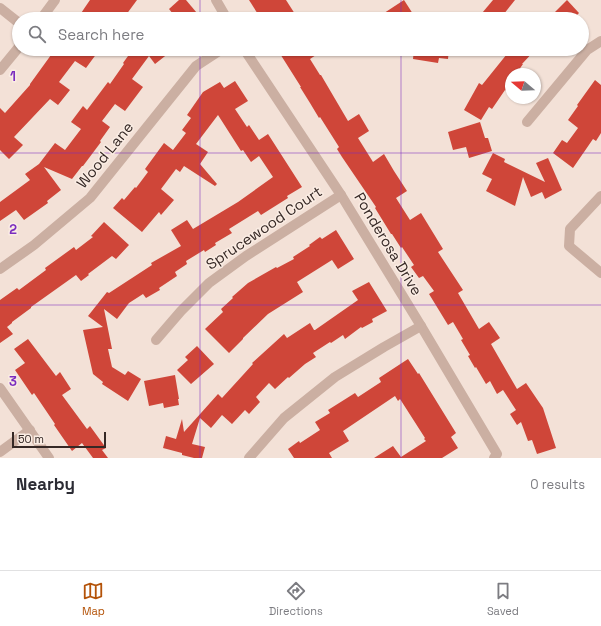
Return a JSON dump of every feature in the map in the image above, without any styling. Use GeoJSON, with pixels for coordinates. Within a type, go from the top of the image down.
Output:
{"type":"FeatureCollection","features":[{"type":"Feature","properties":{"kind":"street"},"geometry":{"type":"LineString","coordinates":[[46,12],[55,0]]}},
{"type":"Feature","properties":{"kind":"street"},"geometry":{"type":"LineString","coordinates":[[216,0],[223,12]]}},
{"type":"Feature","properties":{"kind":"street"},"geometry":{"type":"LineString","coordinates":[[0,8],[12,17]]}},
{"type":"Feature","properties":{"kind":"street"},"geometry":{"type":"LineString","coordinates":[[589,49],[601,41]]}},
{"type":"Feature","properties":{"kind":"street"},"geometry":{"type":"LineString","coordinates":[[0,70],[12,55]]}},
{"type":"Feature","properties":{"kind":"street","name":"Wood Lane"},"geometry":{"type":"LineString","coordinates":[[0,269],[34,246],[90,198],[196,66],[211,56]]}},
{"type":"Feature","properties":{"kind":"street","name":"Ponderosa Drive"},"geometry":{"type":"LineString","coordinates":[[249,56],[341,195],[421,326],[497,454],[494,458]]}},
{"type":"Feature","properties":{"kind":"street"},"geometry":{"type":"LineString","coordinates":[[527,122],[582,56]]}},
{"type":"Feature","properties":{"kind":"street","name":"Sprucewood Court"},"geometry":{"type":"LineString","coordinates":[[156,340],[181,311],[209,283],[246,256],[341,195]]}},
{"type":"Feature","properties":{"kind":"street"},"geometry":{"type":"LineString","coordinates":[[601,196],[570,229],[569,246],[601,273]]}},
{"type":"Feature","properties":{"kind":"street"},"geometry":{"type":"LineString","coordinates":[[248,458],[284,418],[335,377],[378,350],[421,326]]}},
{"type":"Feature","properties":{"kind":"street"},"geometry":{"type":"LineString","coordinates":[[0,388],[49,458]]}},
{"type":"Feature","properties":{"kind":"street"},"geometry":{"type":"LineString","coordinates":[[0,452],[30,430]]}},
{"type":"Feature","properties":{"kind":"building"},"geometry":{"type":"Polygon","coordinates":[[[90,0],[137,0],[128,12],[82,12],[90,0]]]}},
{"type":"Feature","properties":{"kind":"building"},"geometry":{"type":"Polygon","coordinates":[[[179,0],[186,0],[196,12],[171,12],[169,9],[179,0]]]}},
{"type":"Feature","properties":{"kind":"building"},"geometry":{"type":"Polygon","coordinates":[[[249,0],[286,0],[294,12],[257,12],[249,0]]]}},
{"type":"Feature","properties":{"kind":"building"},"geometry":{"type":"Polygon","coordinates":[[[404,0],[412,12],[386,12],[404,0]]]}},
{"type":"Feature","properties":{"kind":"building"},"geometry":{"type":"Polygon","coordinates":[[[493,0],[515,0],[506,12],[483,12],[493,0]]]}},
{"type":"Feature","properties":{"kind":"building"},"geometry":{"type":"Polygon","coordinates":[[[567,0],[578,12],[555,12],[567,0]]]}},
{"type":"Feature","properties":{"kind":"building"},"geometry":{"type":"Polygon","coordinates":[[[50,56],[95,56],[86,68],[75,61],[59,82],[70,90],[58,105],[50,99],[14,137],[23,145],[9,159],[0,150],[0,108],[5,113],[30,84],[50,56]]]}},
{"type":"Feature","properties":{"kind":"building"},"geometry":{"type":"Polygon","coordinates":[[[128,56],[149,56],[132,79],[143,87],[125,111],[115,104],[102,121],[110,127],[83,166],[72,179],[44,167],[61,190],[47,201],[48,203],[24,220],[16,210],[0,221],[0,202],[30,180],[25,174],[39,164],[55,143],[65,150],[81,129],[71,122],[83,106],[87,110],[108,82],[110,84],[124,64],[123,63],[128,56]]]}},
{"type":"Feature","properties":{"kind":"building"},"geometry":{"type":"Polygon","coordinates":[[[149,56],[165,56],[155,64],[149,56]]]}},
{"type":"Feature","properties":{"kind":"building"},"geometry":{"type":"Polygon","coordinates":[[[281,56],[314,56],[310,59],[348,121],[359,114],[369,131],[358,138],[373,162],[384,154],[407,191],[396,198],[410,220],[421,213],[443,249],[438,252],[463,290],[458,293],[479,329],[489,322],[500,338],[491,344],[517,389],[526,383],[543,408],[556,448],[537,454],[532,440],[528,441],[521,422],[517,425],[510,414],[516,410],[503,390],[497,394],[490,381],[486,384],[468,356],[470,355],[461,340],[463,339],[453,322],[448,325],[429,294],[434,291],[423,276],[419,278],[411,267],[414,265],[391,234],[375,208],[376,207],[342,157],[337,149],[339,147],[320,117],[319,118],[281,56]]]}},
{"type":"Feature","properties":{"kind":"building"},"geometry":{"type":"Polygon","coordinates":[[[413,56],[448,56],[448,59],[439,58],[438,63],[413,59],[413,56]]]}},
{"type":"Feature","properties":{"kind":"building"},"geometry":{"type":"Polygon","coordinates":[[[505,56],[529,56],[520,68],[505,68],[505,90],[492,109],[489,107],[481,120],[464,110],[479,83],[482,85],[505,56]]]}},
{"type":"Feature","properties":{"kind":"building"},"geometry":{"type":"Polygon","coordinates":[[[595,80],[601,85],[601,133],[596,141],[593,139],[573,168],[553,153],[562,140],[567,143],[578,128],[568,120],[595,80]]]}},
{"type":"Feature","properties":{"kind":"building"},"geometry":{"type":"Polygon","coordinates":[[[235,81],[248,101],[235,109],[247,127],[249,125],[259,140],[268,134],[302,187],[261,215],[258,211],[229,229],[232,233],[215,243],[216,245],[205,252],[204,250],[186,261],[187,264],[175,272],[177,276],[159,288],[160,290],[146,298],[143,294],[129,303],[117,319],[104,309],[112,349],[108,349],[112,367],[125,375],[128,371],[141,379],[128,401],[102,384],[103,382],[93,374],[83,330],[103,327],[88,316],[107,292],[109,293],[152,265],[151,263],[181,246],[171,230],[187,220],[193,229],[238,202],[273,177],[259,156],[251,162],[243,150],[241,151],[218,115],[196,144],[208,152],[200,164],[217,184],[215,186],[184,166],[180,172],[176,169],[161,189],[174,200],[161,215],[159,212],[142,232],[113,208],[122,198],[124,200],[135,187],[136,188],[148,172],[145,169],[164,143],[173,150],[186,133],[182,130],[191,118],[187,115],[203,92],[220,82],[224,88],[235,81]]]}},
{"type":"Feature","properties":{"kind":"building"},"geometry":{"type":"Polygon","coordinates":[[[480,122],[485,138],[488,138],[492,151],[469,158],[466,147],[453,150],[448,132],[480,122]]]}},
{"type":"Feature","properties":{"kind":"building"},"geometry":{"type":"Polygon","coordinates":[[[493,153],[505,159],[504,162],[545,182],[536,163],[548,158],[562,190],[545,199],[542,192],[531,197],[523,177],[515,206],[486,191],[492,179],[482,174],[493,153]]]}},
{"type":"Feature","properties":{"kind":"building"},"geometry":{"type":"Polygon","coordinates":[[[104,222],[129,245],[116,259],[112,256],[81,281],[76,275],[31,307],[7,327],[13,334],[0,343],[0,300],[17,288],[19,290],[46,270],[45,268],[74,247],[76,250],[93,237],[91,236],[104,222]]]}},
{"type":"Feature","properties":{"kind":"building"},"geometry":{"type":"Polygon","coordinates":[[[336,230],[354,259],[338,269],[332,260],[297,282],[303,292],[268,314],[229,353],[205,329],[223,312],[221,309],[233,298],[232,297],[248,283],[276,267],[277,268],[294,259],[293,257],[310,246],[309,245],[320,237],[322,239],[336,230]]]}},
{"type":"Feature","properties":{"kind":"building"},"geometry":{"type":"Polygon","coordinates":[[[369,282],[387,311],[372,319],[373,322],[362,328],[361,327],[345,339],[343,335],[313,353],[316,357],[305,364],[289,378],[288,377],[275,389],[269,383],[256,397],[260,402],[249,414],[245,410],[232,424],[222,415],[211,428],[200,418],[192,444],[205,447],[202,458],[182,455],[182,453],[163,448],[166,436],[176,439],[182,419],[184,432],[218,394],[222,398],[253,364],[252,363],[284,334],[287,338],[310,323],[315,330],[358,300],[352,291],[369,282]]]}},
{"type":"Feature","properties":{"kind":"building"},"geometry":{"type":"Polygon","coordinates":[[[28,339],[56,376],[60,372],[71,389],[62,395],[87,429],[90,426],[106,448],[102,450],[108,458],[93,458],[82,443],[72,451],[34,393],[32,395],[15,370],[25,363],[14,349],[28,339]]]}},
{"type":"Feature","properties":{"kind":"building"},"geometry":{"type":"Polygon","coordinates":[[[197,346],[214,364],[191,384],[177,370],[188,360],[185,357],[197,346]]]}},
{"type":"Feature","properties":{"kind":"building"},"geometry":{"type":"Polygon","coordinates":[[[408,359],[418,374],[419,373],[456,433],[451,437],[458,448],[442,458],[374,458],[393,446],[401,457],[426,441],[400,399],[398,401],[395,396],[343,431],[349,441],[329,453],[332,458],[294,458],[288,449],[299,441],[300,443],[320,430],[315,422],[330,413],[328,410],[355,393],[358,397],[381,382],[379,378],[408,359]]]}},
{"type":"Feature","properties":{"kind":"building"},"geometry":{"type":"Polygon","coordinates":[[[175,375],[179,405],[164,408],[163,403],[149,406],[144,381],[175,375]]]}}]}
